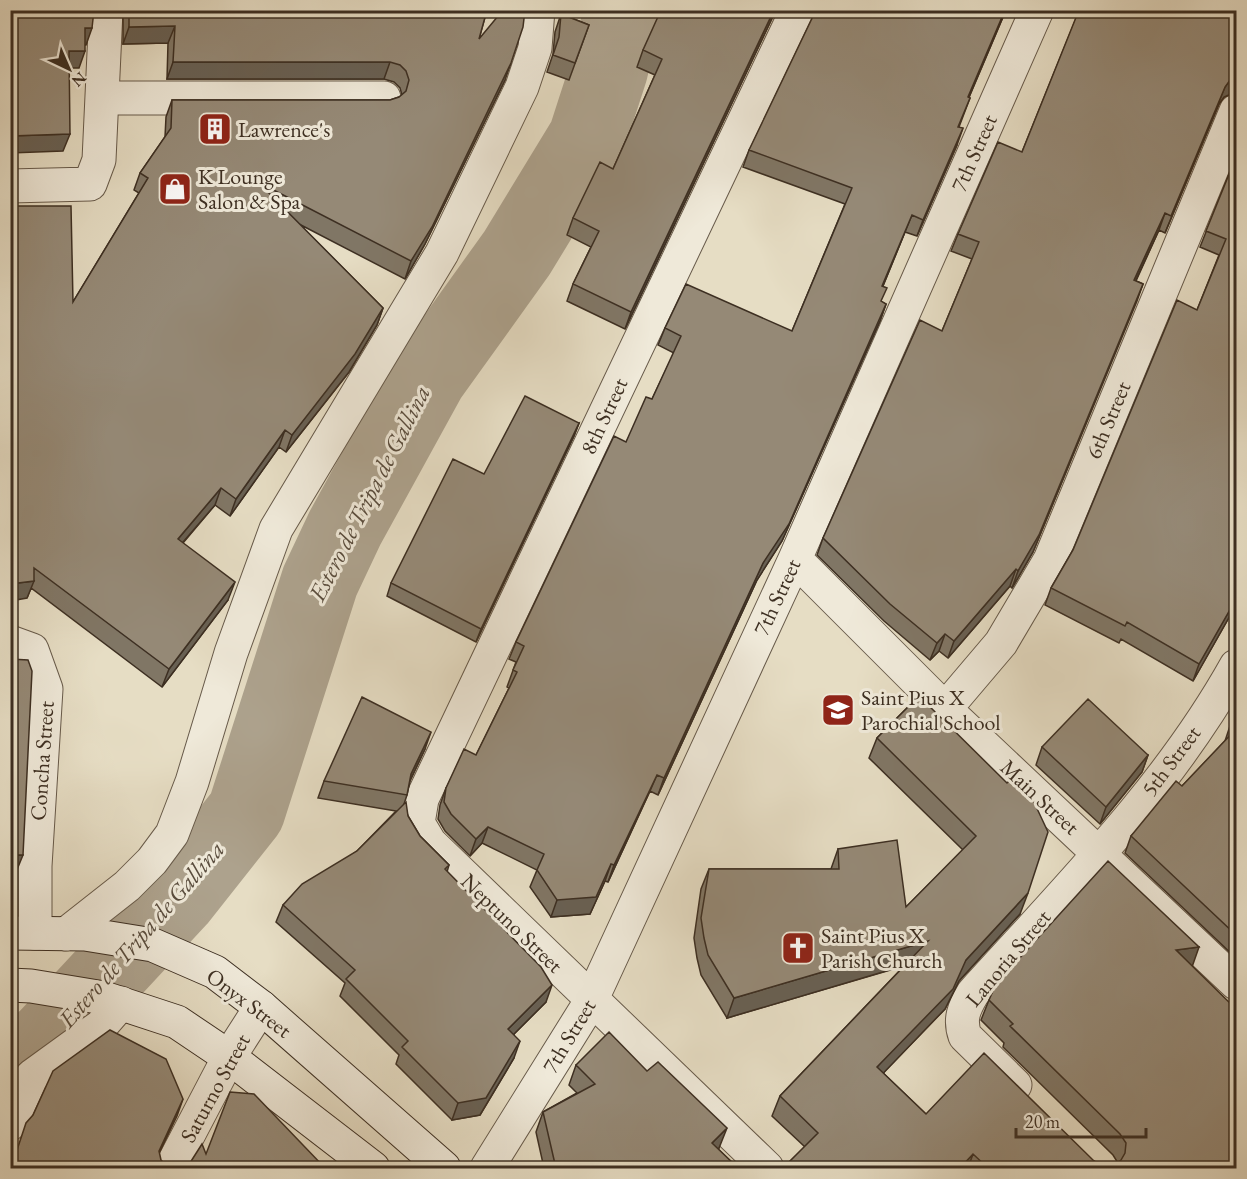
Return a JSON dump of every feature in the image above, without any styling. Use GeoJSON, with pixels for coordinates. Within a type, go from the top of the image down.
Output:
{"type":"FeatureCollection","features":[{"type":"Feature","properties":{"kind":"street"},"geometry":{"type":"LineString","coordinates":[[10,186],[90,184],[99,160],[106,10]]}},
{"type":"Feature","properties":{"kind":"street"},"geometry":{"type":"LineString","coordinates":[[49,933],[127,886],[152,861],[172,834],[192,782],[231,653],[276,529],[442,253],[522,87],[535,48],[538,10]]}},
{"type":"Feature","properties":{"kind":"street","name":"8th Street"},"geometry":{"type":"LineString","coordinates":[[418,823],[422,799],[797,10]]}},
{"type":"Feature","properties":{"kind":"street","name":"7th Street"},"geometry":{"type":"LineString","coordinates":[[488,1168],[591,1001],[795,559],[1037,10]]}},
{"type":"Feature","properties":{"kind":"street"},"geometry":{"type":"LineString","coordinates":[[102,98],[384,98]]}},
{"type":"Feature","properties":{"kind":"street","name":"6th Street"},"geometry":{"type":"LineString","coordinates":[[945,709],[1001,642],[1050,560],[1236,111]]}},
{"type":"Feature","properties":{"kind":"street","name":"Main Street"},"geometry":{"type":"LineString","coordinates":[[795,559],[945,709],[1101,852],[1236,983]]}},
{"type":"Feature","properties":{"kind":"street","name":"Concha Street"},"geometry":{"type":"LineString","coordinates":[[10,642],[32,650],[46,689],[35,866],[49,933]]}},
{"type":"Feature","properties":{"kind":"street","name":"5th Street"},"geometry":{"type":"LineString","coordinates":[[1101,852],[1176,758],[1236,666]]}},
{"type":"Feature","properties":{"kind":"street","name":"Neptuno Street"},"geometry":{"type":"LineString","coordinates":[[418,823],[430,843],[591,1001],[767,1168]]}},
{"type":"Feature","properties":{"kind":"street","name":"Lanoria Street"},"geometry":{"type":"LineString","coordinates":[[1032,1102],[965,1036],[961,1025],[963,1011],[973,993],[1101,852]]}},
{"type":"Feature","properties":{"kind":"street","name":"Onyx Street"},"geometry":{"type":"LineString","coordinates":[[49,933],[153,945],[215,972],[261,1007],[444,1168]]}},
{"type":"Feature","properties":{"kind":"street"},"geometry":{"type":"LineString","coordinates":[[21,986],[112,1000],[177,1022],[229,1057],[373,1168]]}},
{"type":"Feature","properties":{"kind":"street"},"geometry":{"type":"LineString","coordinates":[[10,1124],[32,1076],[101,1026],[112,1000]]}},
{"type":"Feature","properties":{"kind":"street","name":"Saturno Street"},"geometry":{"type":"LineString","coordinates":[[171,1168],[229,1057],[261,1007]]}},
{"type":"Feature","properties":{"kind":"building"},"geometry":{"type":"Polygon","coordinates":[[[10,10],[94,10],[92,28],[85,28],[85,51],[69,51],[70,134],[10,136],[10,10]]]}},
{"type":"Feature","properties":{"kind":"building"},"geometry":{"type":"Polygon","coordinates":[[[129,10],[487,10],[479,39],[503,10],[525,10],[523,27],[511,63],[432,227],[411,261],[258,182],[383,308],[355,354],[292,435],[285,430],[236,499],[221,488],[178,539],[235,582],[169,669],[34,568],[34,581],[10,584],[10,206],[71,206],[73,302],[148,178],[140,173],[171,128],[172,100],[390,100],[406,91],[409,80],[406,71],[400,65],[390,62],[173,62],[175,26],[129,27],[129,10]]]}},
{"type":"Feature","properties":{"kind":"building"},"geometry":{"type":"Polygon","coordinates":[[[661,10],[689,10],[700,16],[703,10],[774,10],[631,312],[573,284],[599,231],[573,218],[600,162],[613,169],[662,59],[643,50],[661,10]]]}},
{"type":"Feature","properties":{"kind":"building"},"geometry":{"type":"Polygon","coordinates":[[[816,10],[1005,10],[968,97],[970,98],[958,127],[963,128],[923,220],[912,215],[882,286],[887,288],[881,301],[886,304],[789,524],[763,563],[664,778],[657,775],[596,897],[557,900],[537,870],[544,854],[488,827],[476,839],[451,814],[444,802],[446,788],[464,749],[476,755],[517,672],[513,670],[524,646],[516,642],[614,436],[626,442],[646,397],[652,399],[681,336],[665,328],[686,284],[792,331],[852,188],[749,150],[816,10]]]}},
{"type":"Feature","properties":{"kind":"building"},"geometry":{"type":"Polygon","coordinates":[[[1079,10],[1236,10],[1236,77],[1230,80],[1225,87],[1171,216],[1165,213],[1134,280],[1143,284],[1039,535],[1018,571],[1016,569],[954,641],[945,634],[937,643],[890,604],[823,538],[920,320],[942,331],[979,242],[958,234],[998,142],[1022,152],[1079,10]]]}},
{"type":"Feature","properties":{"kind":"building"},"geometry":{"type":"Polygon","coordinates":[[[561,14],[589,25],[575,63],[553,55],[559,37],[561,14]]]}},
{"type":"Feature","properties":{"kind":"building"},"geometry":{"type":"Polygon","coordinates":[[[1236,157],[1236,599],[1199,664],[1127,622],[1125,626],[1051,588],[1073,550],[1177,300],[1197,310],[1226,239],[1206,231],[1236,157]]]}},
{"type":"Feature","properties":{"kind":"building"},"geometry":{"type":"Polygon","coordinates":[[[525,396],[579,423],[481,629],[391,583],[453,459],[484,474],[525,396]]]}},
{"type":"Feature","properties":{"kind":"building"},"geometry":{"type":"Polygon","coordinates":[[[10,659],[28,660],[32,671],[23,855],[10,855],[10,659]]]}},
{"type":"Feature","properties":{"kind":"building"},"geometry":{"type":"Polygon","coordinates":[[[919,696],[1007,783],[1016,774],[1025,783],[1048,832],[1028,893],[966,960],[953,989],[877,1067],[926,1114],[984,1053],[1094,1161],[1102,1166],[1112,1166],[1121,1160],[1125,1153],[1126,1143],[1120,1134],[1010,1026],[1013,1024],[989,1000],[996,984],[1108,861],[1199,947],[1176,950],[1236,1009],[1236,1168],[988,1168],[973,1154],[960,1168],[783,1168],[818,1133],[780,1096],[928,941],[734,998],[708,955],[704,938],[701,918],[709,869],[839,869],[838,849],[897,840],[906,907],[976,836],[877,738],[919,696]]]}},
{"type":"Feature","properties":{"kind":"building"},"geometry":{"type":"Polygon","coordinates":[[[362,697],[431,732],[411,774],[407,795],[324,781],[362,697]]]}},
{"type":"Feature","properties":{"kind":"building"},"geometry":{"type":"Polygon","coordinates":[[[1088,699],[1148,755],[1106,807],[1042,747],[1088,699]]]}},
{"type":"Feature","properties":{"kind":"building"},"geometry":{"type":"Polygon","coordinates":[[[1236,719],[1236,935],[1131,836],[1176,781],[1182,786],[1235,730],[1230,726],[1236,719]]]}},
{"type":"Feature","properties":{"kind":"building"},"geometry":{"type":"Polygon","coordinates":[[[406,802],[408,816],[420,836],[449,865],[445,869],[541,967],[552,985],[508,1029],[520,1041],[486,1098],[458,1103],[402,1047],[408,1041],[346,979],[355,970],[283,905],[302,884],[357,851],[406,802]]]}},
{"type":"Feature","properties":{"kind":"building"},"geometry":{"type":"Polygon","coordinates":[[[110,1030],[166,1059],[183,1099],[159,1151],[161,1160],[168,1167],[174,1168],[11,1168],[26,1123],[33,1115],[53,1071],[110,1030]]]}},
{"type":"Feature","properties":{"kind":"building"},"geometry":{"type":"Polygon","coordinates":[[[609,1032],[647,1071],[658,1062],[727,1128],[712,1143],[738,1168],[559,1168],[555,1164],[543,1112],[595,1084],[576,1065],[609,1032]]]}},
{"type":"Feature","properties":{"kind":"building"},"geometry":{"type":"Polygon","coordinates":[[[230,1092],[254,1094],[325,1168],[182,1168],[188,1166],[202,1144],[206,1154],[230,1092]]]}},
{"type":"Feature","properties":{"kind":"waterway","name":"Estero de Tripa de Gallina"},"geometry":{"type":"LineString","coordinates":[[10,1072],[48,1038],[178,898],[246,812],[320,581],[345,528],[428,377],[517,253],[587,138],[609,70],[623,10]]}},
{"type":"Feature","properties":{"kind":"place","name":"Lawrence's"},"geometry":{"type":"Point","coordinates":[215,129]}},
{"type":"Feature","properties":{"kind":"place","name":"K Lounge Salon & Spa"},"geometry":{"type":"Point","coordinates":[175,189]}},
{"type":"Feature","properties":{"kind":"place","name":"Saint Pius X Parochial School"},"geometry":{"type":"Point","coordinates":[838,710]}},
{"type":"Feature","properties":{"kind":"place","name":"Saint Pius X Parish Church"},"geometry":{"type":"Point","coordinates":[798,948]}}]}
